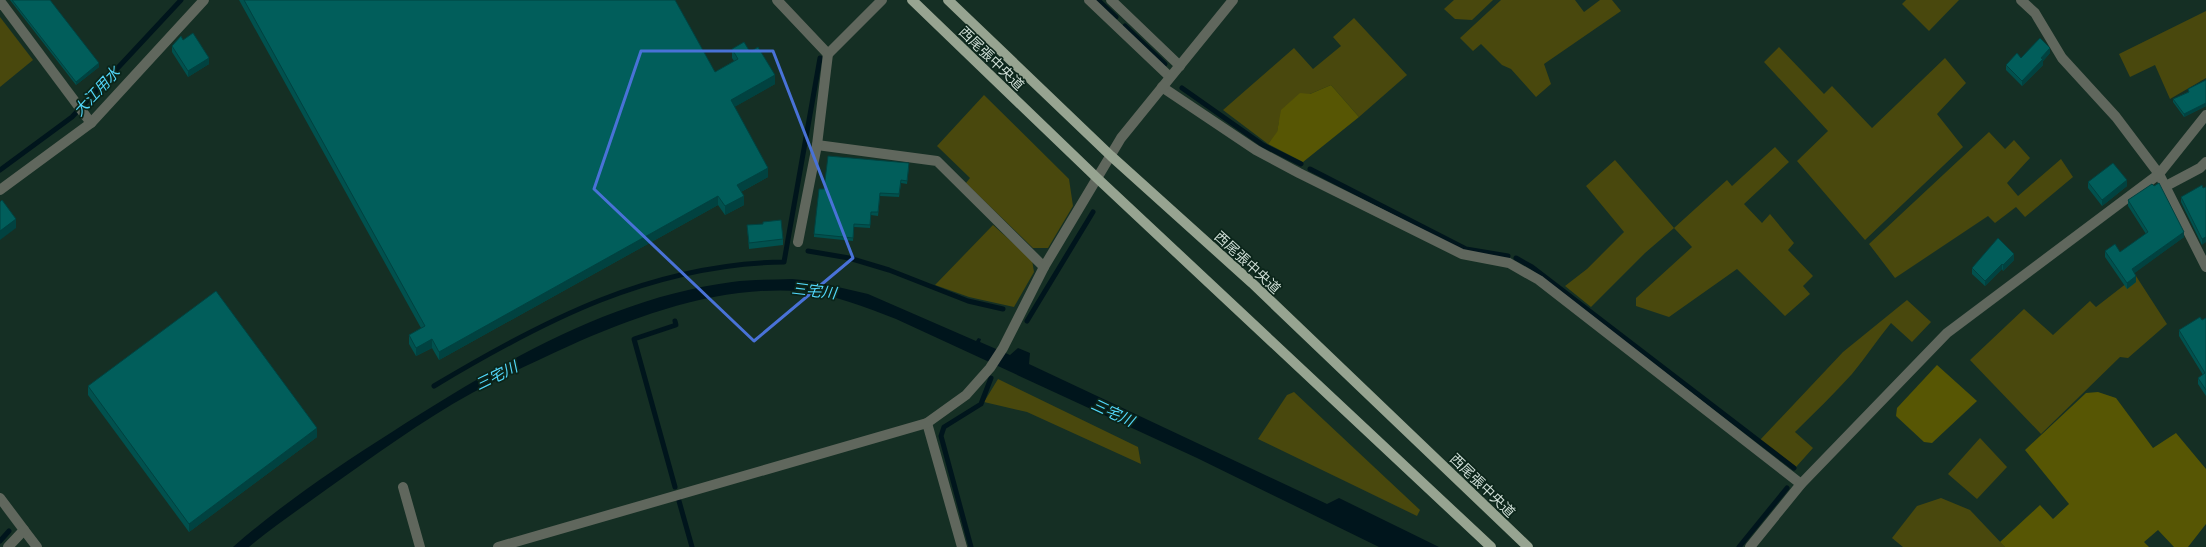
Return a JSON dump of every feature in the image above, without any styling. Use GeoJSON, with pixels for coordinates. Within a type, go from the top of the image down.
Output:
{"type":"FeatureCollection","features":[{"type":"Feature","properties":{"kind":"main road","name":"西尾張中央道"},"geometry":{"type":"LineString","coordinates":[[912,0],[1097,178],[1491,547]]}},
{"type":"Feature","properties":{"kind":"main road","name":"西尾張中央道"},"geometry":{"type":"LineString","coordinates":[[948,0],[1111,156],[1252,283],[1528,547]]}},
{"type":"Feature","properties":{"kind":"street"},"geometry":{"type":"LineString","coordinates":[[0,190],[88,119],[204,0]]}},
{"type":"Feature","properties":{"kind":"street"},"geometry":{"type":"LineString","coordinates":[[777,0],[828,54]]}},
{"type":"Feature","properties":{"kind":"street"},"geometry":{"type":"LineString","coordinates":[[798,242],[817,145],[828,54],[882,0]]}},
{"type":"Feature","properties":{"kind":"street"},"geometry":{"type":"LineString","coordinates":[[1089,0],[1170,77]]}},
{"type":"Feature","properties":{"kind":"street"},"geometry":{"type":"LineString","coordinates":[[1111,0],[1180,66]]}},
{"type":"Feature","properties":{"kind":"street"},"geometry":{"type":"LineString","coordinates":[[498,547],[927,423],[966,395],[990,368],[1003,348],[1044,267],[1121,138],[1233,0]]}},
{"type":"Feature","properties":{"kind":"street"},"geometry":{"type":"LineString","coordinates":[[2021,0],[2035,13],[2062,58],[2116,117],[2159,174],[2206,267]]}},
{"type":"Feature","properties":{"kind":"street"},"geometry":{"type":"LineString","coordinates":[[0,1],[88,119]]}},
{"type":"Feature","properties":{"kind":"street"},"geometry":{"type":"LineString","coordinates":[[1162,87],[1256,150],[1306,177],[1462,254],[1509,263],[1539,280],[1801,484]]}},
{"type":"Feature","properties":{"kind":"street"},"geometry":{"type":"LineString","coordinates":[[1755,545],[1801,484],[1947,334],[2159,174],[2206,115]]}},
{"type":"Feature","properties":{"kind":"street"},"geometry":{"type":"LineString","coordinates":[[817,145],[937,161],[1044,267]]}},
{"type":"Feature","properties":{"kind":"street"},"geometry":{"type":"LineString","coordinates":[[2166,186],[2200,168],[2206,162]]}},
{"type":"Feature","properties":{"kind":"street"},"geometry":{"type":"LineString","coordinates":[[927,423],[962,547]]}},
{"type":"Feature","properties":{"kind":"street"},"geometry":{"type":"LineString","coordinates":[[403,487],[420,547]]}},
{"type":"Feature","properties":{"kind":"street"},"geometry":{"type":"LineString","coordinates":[[0,498],[37,547]]}},
{"type":"Feature","properties":{"kind":"street"},"geometry":{"type":"LineString","coordinates":[[8,547],[24,530]]}},
{"type":"Feature","properties":{"kind":"highlighted area"},"geometry":{"type":"Polygon","coordinates":[[[641,51],[773,51],[853,258],[754,341],[594,189],[641,51]]]}},
{"type":"Feature","properties":{"kind":"shaded area"},"geometry":{"type":"Polygon","coordinates":[[[1454,0],[1493,0],[1472,20],[1455,19],[1444,9],[1454,0]]]}},
{"type":"Feature","properties":{"kind":"shaded area"},"geometry":{"type":"Polygon","coordinates":[[[1501,0],[1575,0],[1584,12],[1600,0],[1612,0],[1621,11],[1544,64],[1551,84],[1536,97],[1511,69],[1502,65],[1481,44],[1473,51],[1460,38],[1501,0]]]}},
{"type":"Feature","properties":{"kind":"shaded area"},"geometry":{"type":"Polygon","coordinates":[[[1906,0],[1959,0],[1929,31],[1902,4],[1906,0]]]}},
{"type":"Feature","properties":{"kind":"shaded area"},"geometry":{"type":"Polygon","coordinates":[[[2206,11],[2206,78],[2170,99],[2155,65],[2130,77],[2119,54],[2206,11]]]}},
{"type":"Feature","properties":{"kind":"shaded area"},"geometry":{"type":"Polygon","coordinates":[[[0,17],[33,60],[0,87],[0,17]]]}},
{"type":"Feature","properties":{"kind":"shaded area"},"geometry":{"type":"Polygon","coordinates":[[[1354,18],[1407,75],[1359,117],[1331,85],[1310,94],[1279,122],[1277,133],[1268,144],[1223,110],[1294,48],[1313,69],[1341,46],[1333,37],[1354,18]]]}},
{"type":"Feature","properties":{"kind":"shaded area"},"geometry":{"type":"Polygon","coordinates":[[[1779,47],[1824,94],[1832,86],[1872,128],[1945,58],[1966,83],[1937,114],[1963,147],[1865,240],[1797,161],[1828,131],[1764,62],[1779,47]]]}},
{"type":"Feature","properties":{"kind":"shaded area"},"geometry":{"type":"Polygon","coordinates":[[[1331,85],[1359,117],[1303,162],[1268,144],[1277,132],[1281,110],[1300,93],[1310,94],[1331,85]]]}},
{"type":"Feature","properties":{"kind":"shaded area"},"geometry":{"type":"Polygon","coordinates":[[[984,95],[1069,179],[1073,206],[1048,248],[1033,248],[966,183],[970,178],[937,146],[984,95]]]}},
{"type":"Feature","properties":{"kind":"shaded area"},"geometry":{"type":"Polygon","coordinates":[[[1989,132],[2005,149],[2014,140],[2030,158],[2007,183],[2018,196],[2061,159],[2073,177],[2025,217],[2016,207],[1995,223],[1988,216],[1895,278],[1869,244],[1989,132]]]}},
{"type":"Feature","properties":{"kind":"shaded area"},"geometry":{"type":"Polygon","coordinates":[[[1775,147],[1789,162],[1744,204],[1762,223],[1770,214],[1794,243],[1788,250],[1813,276],[1803,286],[1810,294],[1785,316],[1737,269],[1669,317],[1636,306],[1636,298],[1692,247],[1674,228],[1727,180],[1732,186],[1775,147]]]}},
{"type":"Feature","properties":{"kind":"shaded area"},"geometry":{"type":"Polygon","coordinates":[[[1615,160],[1674,228],[1645,253],[1591,307],[1565,286],[1587,269],[1624,232],[1586,186],[1615,160]]]}},
{"type":"Feature","properties":{"kind":"shaded area"},"geometry":{"type":"Polygon","coordinates":[[[993,225],[1032,260],[1034,272],[1014,307],[969,297],[935,285],[993,225]]]}},
{"type":"Feature","properties":{"kind":"shaded area"},"geometry":{"type":"Polygon","coordinates":[[[2136,276],[2167,324],[2128,358],[2120,357],[2041,434],[1970,360],[2024,309],[2053,335],[2090,301],[2096,307],[2136,276]]]}},
{"type":"Feature","properties":{"kind":"shaded area"},"geometry":{"type":"Polygon","coordinates":[[[1907,300],[1931,322],[1912,342],[1891,323],[1852,374],[1795,432],[1813,448],[1796,467],[1760,440],[1843,352],[1907,300]]]}},
{"type":"Feature","properties":{"kind":"shaded area"},"geometry":{"type":"Polygon","coordinates":[[[1937,365],[1977,401],[1932,443],[1924,442],[1896,416],[1897,408],[1937,365]]]}},
{"type":"Feature","properties":{"kind":"shaded area"},"geometry":{"type":"Polygon","coordinates":[[[998,379],[1138,447],[1141,464],[1027,412],[984,402],[998,379]]]}},
{"type":"Feature","properties":{"kind":"shaded area"},"geometry":{"type":"Polygon","coordinates":[[[1294,392],[1420,510],[1417,516],[1258,439],[1287,395],[1294,392]]]}},
{"type":"Feature","properties":{"kind":"shaded area"},"geometry":{"type":"Polygon","coordinates":[[[2098,392],[2116,398],[2153,448],[2176,433],[2206,469],[2206,524],[2188,547],[2174,547],[2158,530],[2144,542],[2149,547],[2005,547],[2000,542],[2040,505],[2053,519],[2069,504],[2025,450],[2086,393],[2098,392]]]}},
{"type":"Feature","properties":{"kind":"shaded area"},"geometry":{"type":"Polygon","coordinates":[[[1980,438],[2007,467],[1977,499],[1948,474],[1980,438]]]}},
{"type":"Feature","properties":{"kind":"shaded area"},"geometry":{"type":"Polygon","coordinates":[[[1941,498],[1970,510],[2005,547],[1903,547],[1892,538],[1917,506],[1941,498]]]}},
{"type":"Feature","properties":{"kind":"water","name":"三宅川"},"geometry":{"type":"Polygon","coordinates":[[[792,279],[812,281],[868,294],[976,341],[978,338],[981,339],[980,342],[1010,355],[1018,348],[1030,353],[1029,364],[1327,504],[1339,498],[1439,547],[1379,547],[1197,458],[896,319],[849,302],[824,295],[799,291],[769,291],[740,293],[710,298],[653,313],[596,334],[520,369],[472,393],[416,427],[297,510],[249,547],[233,547],[290,501],[371,445],[471,383],[554,338],[598,319],[641,303],[686,290],[740,281],[792,279]]]}},
{"type":"Feature","properties":{"kind":"building"},"geometry":{"type":"Polygon","coordinates":[[[12,0],[50,0],[99,63],[76,82],[12,0]]]}},
{"type":"Feature","properties":{"kind":"building"},"geometry":{"type":"Polygon","coordinates":[[[244,0],[675,0],[715,72],[738,59],[732,49],[744,42],[750,52],[758,47],[775,75],[731,100],[768,168],[737,185],[744,196],[725,206],[718,196],[439,352],[432,339],[416,348],[409,335],[425,326],[244,0]]]}},
{"type":"Feature","properties":{"kind":"building"},"geometry":{"type":"Polygon","coordinates":[[[193,33],[209,58],[188,71],[172,46],[181,36],[183,40],[193,33]]]}},
{"type":"Feature","properties":{"kind":"building"},"geometry":{"type":"Polygon","coordinates":[[[2040,38],[2050,48],[2041,58],[2043,59],[2022,81],[2006,65],[2017,53],[2021,58],[2040,38]]]}},
{"type":"Feature","properties":{"kind":"building"},"geometry":{"type":"Polygon","coordinates":[[[2206,80],[2206,103],[2184,114],[2173,99],[2189,92],[2188,89],[2206,80]]]}},
{"type":"Feature","properties":{"kind":"building"},"geometry":{"type":"Polygon","coordinates":[[[828,156],[909,163],[907,181],[901,180],[899,194],[880,193],[878,212],[871,212],[870,225],[854,224],[853,238],[814,234],[819,189],[824,189],[828,156]]]}},
{"type":"Feature","properties":{"kind":"building"},"geometry":{"type":"Polygon","coordinates":[[[2113,163],[2127,180],[2102,200],[2088,182],[2113,163]]]}},
{"type":"Feature","properties":{"kind":"building"},"geometry":{"type":"Polygon","coordinates":[[[2159,183],[2184,232],[2132,269],[2136,276],[2127,283],[2105,251],[2115,244],[2120,252],[2148,232],[2128,200],[2152,184],[2154,186],[2159,183]]]}},
{"type":"Feature","properties":{"kind":"building"},"geometry":{"type":"Polygon","coordinates":[[[2202,185],[2203,188],[2206,187],[2206,237],[2202,239],[2181,197],[2202,185]]]}},
{"type":"Feature","properties":{"kind":"building"},"geometry":{"type":"Polygon","coordinates":[[[2,200],[16,219],[0,231],[0,202],[2,200]]]}},
{"type":"Feature","properties":{"kind":"building"},"geometry":{"type":"Polygon","coordinates":[[[781,220],[783,239],[749,243],[747,225],[763,224],[763,222],[781,220]]]}},
{"type":"Feature","properties":{"kind":"building"},"geometry":{"type":"Polygon","coordinates":[[[1998,238],[2014,254],[1985,281],[1972,268],[1998,238]]]}},
{"type":"Feature","properties":{"kind":"building"},"geometry":{"type":"Polygon","coordinates":[[[216,291],[317,428],[189,524],[88,386],[216,291]]]}},
{"type":"Feature","properties":{"kind":"building"},"geometry":{"type":"Polygon","coordinates":[[[2200,317],[2202,320],[2206,318],[2206,390],[2198,378],[2205,373],[2179,330],[2200,317]]]}},
{"type":"Feature","properties":{"kind":"waterway","name":"大江用水"},"geometry":{"type":"LineString","coordinates":[[0,170],[72,117],[181,0]]}},
{"type":"Feature","properties":{"kind":"waterway"},"geometry":{"type":"LineString","coordinates":[[1098,0],[1116,17]]}},
{"type":"Feature","properties":{"kind":"waterway"},"geometry":{"type":"LineString","coordinates":[[1125,26],[1165,64]]}},
{"type":"Feature","properties":{"kind":"waterway"},"geometry":{"type":"LineString","coordinates":[[434,386],[517,339],[558,318],[601,300],[644,285],[689,273],[736,265],[784,262],[820,58]]}},
{"type":"Feature","properties":{"kind":"waterway"},"geometry":{"type":"LineString","coordinates":[[1182,88],[1263,145],[1301,164]]}},
{"type":"Feature","properties":{"kind":"waterway"},"geometry":{"type":"LineString","coordinates":[[1310,169],[1466,249],[1508,256]]}},
{"type":"Feature","properties":{"kind":"waterway"},"geometry":{"type":"LineString","coordinates":[[1027,321],[1093,212]]}},
{"type":"Feature","properties":{"kind":"waterway"},"geometry":{"type":"LineString","coordinates":[[808,251],[849,258],[889,270],[968,301],[1003,309]]}},
{"type":"Feature","properties":{"kind":"waterway"},"geometry":{"type":"LineString","coordinates":[[1516,258],[1532,267],[1794,468]]}},
{"type":"Feature","properties":{"kind":"waterway"},"geometry":{"type":"LineString","coordinates":[[675,321],[676,325],[634,339],[675,487]]}},
{"type":"Feature","properties":{"kind":"waterway"},"geometry":{"type":"LineString","coordinates":[[971,547],[941,436],[944,427],[981,404],[991,378]]}},
{"type":"Feature","properties":{"kind":"waterway"},"geometry":{"type":"LineString","coordinates":[[1739,547],[1787,488]]}},
{"type":"Feature","properties":{"kind":"waterway"},"geometry":{"type":"LineString","coordinates":[[679,501],[692,547]]}},
{"type":"Feature","properties":{"kind":"waterway"},"geometry":{"type":"LineString","coordinates":[[0,541],[9,531]]}}]}
